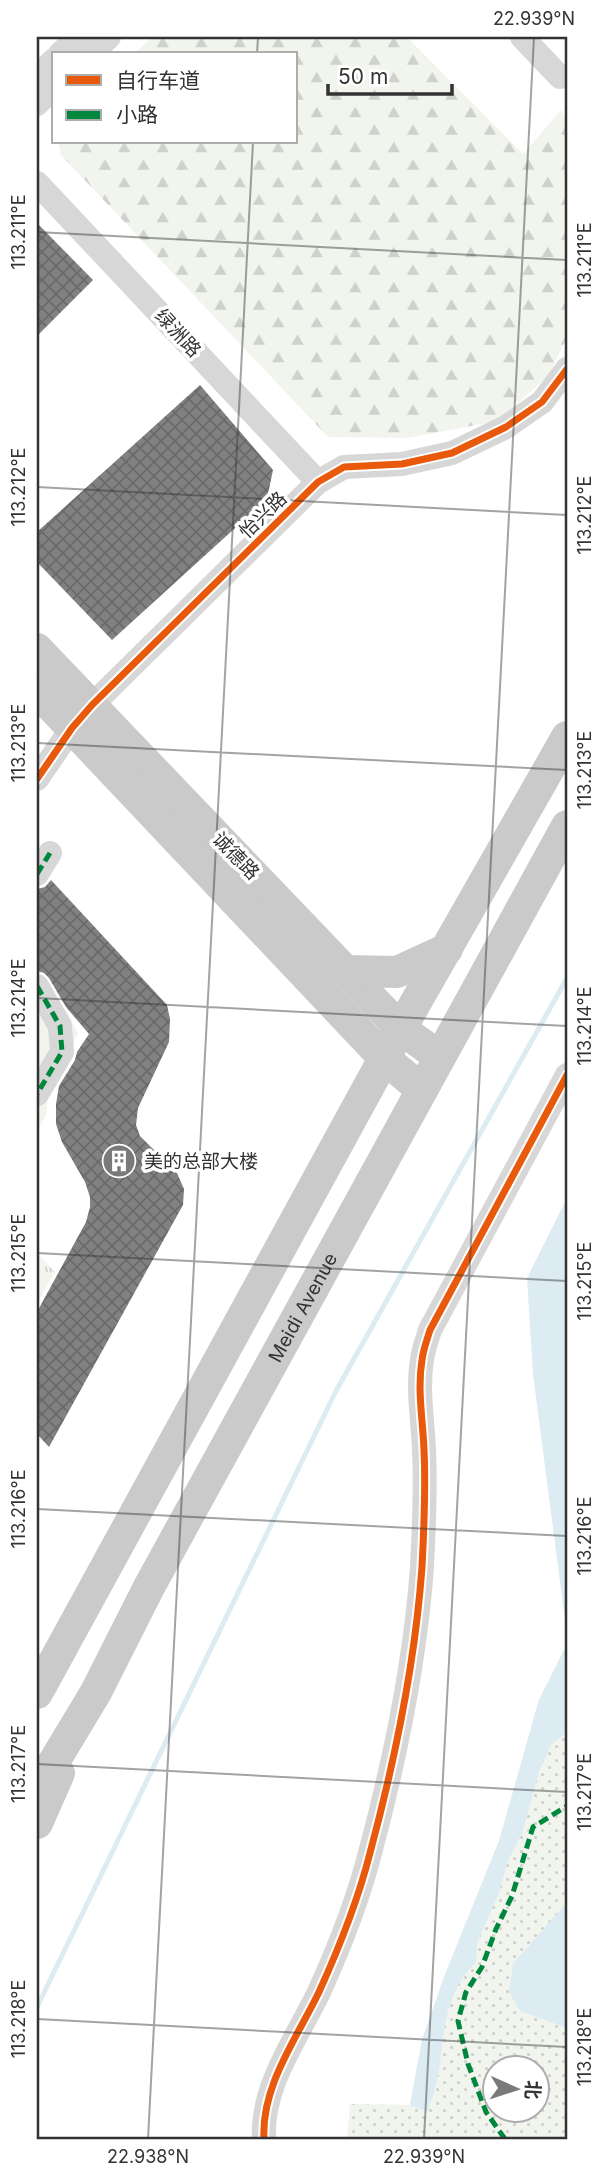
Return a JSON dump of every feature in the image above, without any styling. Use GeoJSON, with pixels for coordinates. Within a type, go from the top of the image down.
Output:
{"type":"FeatureCollection","features":[{"type":"Feature","properties":{"kind":"main road","name":"诚德路"},"geometry":{"type":"LineString","coordinates":[[37,649],[82,716],[384,1058],[422,1090]]}},
{"type":"Feature","properties":{"kind":"main road","name":"诚德路"},"geometry":{"type":"LineString","coordinates":[[37,691],[82,716],[346,971],[401,1029],[440,1057]]}},
{"type":"Feature","properties":{"kind":"main road"},"geometry":{"type":"LineString","coordinates":[[37,1693],[44,1675],[110,1561],[384,1058],[567,737]]}},
{"type":"Feature","properties":{"kind":"main road","name":"Meidi Avenue"},"geometry":{"type":"LineString","coordinates":[[37,1790],[96,1692],[149,1587],[567,826]]}},
{"type":"Feature","properties":{"kind":"main road"},"geometry":{"type":"LineString","coordinates":[[346,971],[397,972],[447,949]]}},
{"type":"Feature","properties":{"kind":"main road"},"geometry":{"type":"LineString","coordinates":[[37,1823],[96,1692]]}},
{"type":"Feature","properties":{"kind":"street"},"geometry":{"type":"LineString","coordinates":[[62,52],[78,37]]}},
{"type":"Feature","properties":{"kind":"street"},"geometry":{"type":"LineString","coordinates":[[92,52],[109,37]]}},
{"type":"Feature","properties":{"kind":"street"},"geometry":{"type":"LineString","coordinates":[[522,37],[565,79]]}},
{"type":"Feature","properties":{"kind":"street"},"geometry":{"type":"LineString","coordinates":[[37,76],[52,62]]}},
{"type":"Feature","properties":{"kind":"street"},"geometry":{"type":"LineString","coordinates":[[37,104],[52,90]]}},
{"type":"Feature","properties":{"kind":"street","name":"绿洲路"},"geometry":{"type":"LineString","coordinates":[[37,183],[318,482]]}},
{"type":"Feature","properties":{"kind":"street","name":"怡兴路"},"geometry":{"type":"LineString","coordinates":[[37,779],[82,716],[318,482],[344,467],[402,464],[452,453],[506,427],[542,402],[567,369]]}},
{"type":"Feature","properties":{"kind":"street"},"geometry":{"type":"LineString","coordinates":[[37,874],[50,853]]}},
{"type":"Feature","properties":{"kind":"street"},"geometry":{"type":"LineString","coordinates":[[37,986],[60,1026],[62,1052],[37,1094]]}},
{"type":"Feature","properties":{"kind":"street"},"geometry":{"type":"LineString","coordinates":[[264,2139],[268,2102],[279,2070],[319,1991],[344,1930],[369,1857],[390,1774],[417,1619],[422,1565],[422,1361],[430,1330],[567,1075]]}},
{"type":"Feature","properties":{"kind":"green space"},"geometry":{"type":"Polygon","coordinates":[[[152,37],[407,37],[523,154],[561,110],[567,121],[567,337],[549,375],[498,421],[407,438],[328,437],[61,155],[58,144],[298,144],[298,52],[136,52],[152,37]]]}},
{"type":"Feature","properties":{"kind":"green space"},"geometry":{"type":"Polygon","coordinates":[[[37,976],[67,1012],[78,1034],[49,1087],[46,1115],[37,1130],[37,976]]]}},
{"type":"Feature","properties":{"kind":"green space"},"geometry":{"type":"Polygon","coordinates":[[[37,1253],[55,1272],[37,1304],[37,1253]]]}},
{"type":"Feature","properties":{"kind":"green space"},"geometry":{"type":"Polygon","coordinates":[[[567,1644],[567,2139],[347,2139],[350,2104],[410,2105],[422,2040],[444,1977],[499,1841],[539,1700],[567,1644]]]}},
{"type":"Feature","properties":{"kind":"shaded area"},"geometry":{"type":"Polygon","coordinates":[[[567,1198],[567,1636],[533,1374],[527,1278],[567,1198]]]}},
{"type":"Feature","properties":{"kind":"shaded area"},"geometry":{"type":"Polygon","coordinates":[[[567,1644],[566,1733],[551,1745],[540,1769],[522,1833],[507,1863],[499,1893],[477,1943],[476,1962],[462,1979],[453,1997],[447,2016],[434,2092],[427,2112],[410,2105],[422,2040],[444,1977],[499,1841],[539,1700],[567,1644]]]}},
{"type":"Feature","properties":{"kind":"shaded area"},"geometry":{"type":"Polygon","coordinates":[[[567,1902],[567,2028],[520,2011],[509,1991],[513,1964],[567,1902]]]}},
{"type":"Feature","properties":{"kind":"building"},"geometry":{"type":"Polygon","coordinates":[[[37,223],[93,280],[37,336],[37,223]]]}},
{"type":"Feature","properties":{"kind":"building"},"geometry":{"type":"Polygon","coordinates":[[[200,385],[273,470],[267,499],[112,640],[37,562],[37,532],[200,385]]]}},
{"type":"Feature","properties":{"kind":"building","name":"美的总部大楼"},"geometry":{"type":"Polygon","coordinates":[[[51,880],[167,1005],[170,1019],[169,1042],[138,1108],[136,1125],[140,1136],[177,1173],[184,1189],[183,1205],[49,1447],[37,1434],[37,1312],[86,1222],[90,1207],[85,1182],[62,1142],[56,1124],[59,1086],[89,1034],[66,1007],[49,978],[37,971],[37,889],[45,887],[51,880]]]}},
{"type":"Feature","properties":{"kind":"waterway"},"geometry":{"type":"LineString","coordinates":[[37,2007],[336,1391],[567,978]]}},
{"type":"Feature","properties":{"kind":"marked path"},"geometry":{"type":"LineString","coordinates":[[37,874],[50,853]]}},
{"type":"Feature","properties":{"kind":"marked path"},"geometry":{"type":"LineString","coordinates":[[37,986],[60,1026],[62,1052],[37,1094]]}},
{"type":"Feature","properties":{"kind":"marked path"},"geometry":{"type":"LineString","coordinates":[[505,2139],[486,2112],[468,2064],[458,2021],[466,1992],[482,1967],[512,1896],[533,1827],[567,1806]]}},
{"type":"Feature","properties":{"kind":"cycle path"},"geometry":{"type":"LineString","coordinates":[[37,779],[72,728],[92,705],[318,482],[344,467],[402,464],[452,453],[506,427],[542,402],[567,369]]}},
{"type":"Feature","properties":{"kind":"cycle path"},"geometry":{"type":"LineString","coordinates":[[264,2139],[268,2100],[274,2081],[319,1992],[354,1906],[396,1747],[409,1676],[422,1567],[425,1479],[420,1383],[424,1349],[430,1330],[567,1075]]}},
{"type":"Feature","properties":{"kind":"place","name":"美的总部大楼"},"geometry":{"type":"Point","coordinates":[119,1161]}}]}
